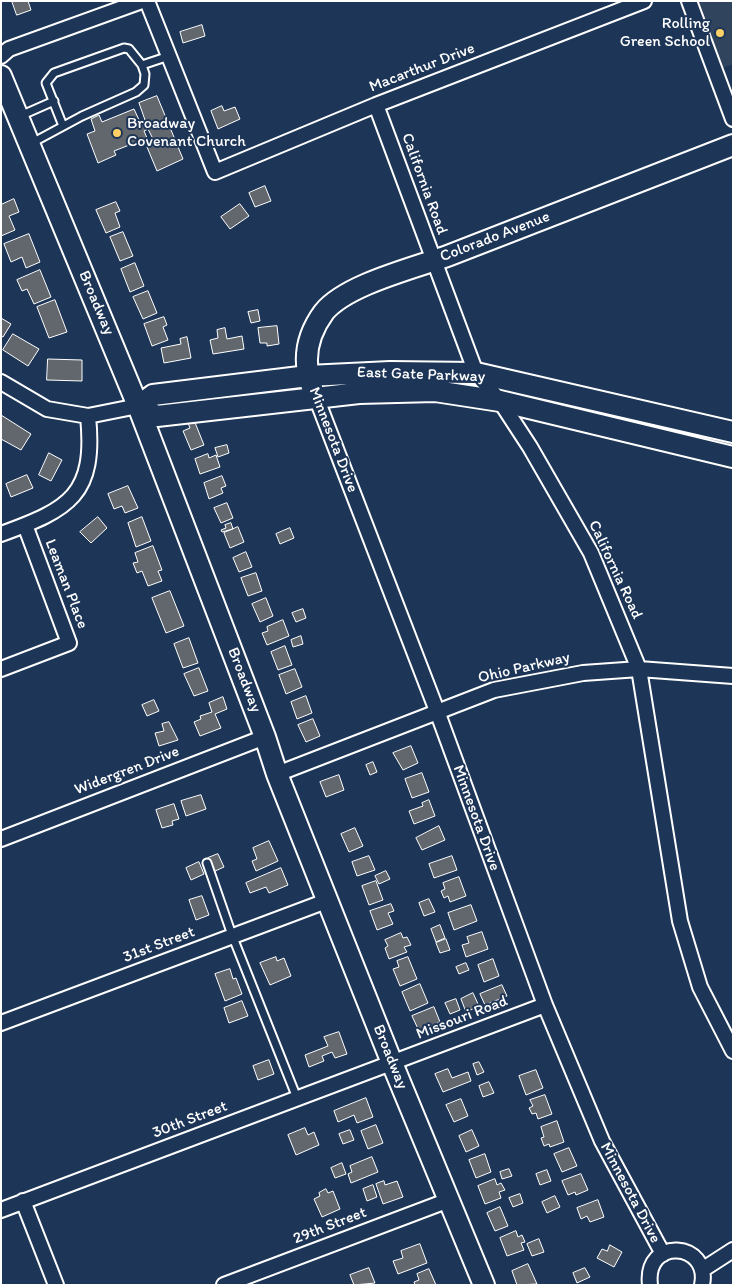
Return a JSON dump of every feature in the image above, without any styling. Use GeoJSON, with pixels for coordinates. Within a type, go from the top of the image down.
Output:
{"type":"FeatureCollection","features":[{"type":"Feature","properties":{"kind":"street"},"geometry":{"type":"LineString","coordinates":[[1,56],[9,50],[142,1]]}},
{"type":"Feature","properties":{"kind":"street"},"geometry":{"type":"LineString","coordinates":[[147,1],[169,56]]}},
{"type":"Feature","properties":{"kind":"street","name":"Macarthur Drive"},"geometry":{"type":"LineString","coordinates":[[169,56],[215,172],[376,104],[644,1]]}},
{"type":"Feature","properties":{"kind":"street"},"geometry":{"type":"LineString","coordinates":[[689,1],[733,118]]}},
{"type":"Feature","properties":{"kind":"street","name":"Broadway"},"geometry":{"type":"LineString","coordinates":[[1,76],[138,406],[265,737],[277,774],[392,1063],[484,1285]]}},
{"type":"Feature","properties":{"kind":"street","name":"California Road"},"geometry":{"type":"LineString","coordinates":[[376,104],[476,373],[500,401],[530,446],[591,553],[639,669],[680,921],[700,988],[733,1050]]}},
{"type":"Feature","properties":{"kind":"street","name":"Colorado Avenue"},"geometry":{"type":"LineString","coordinates":[[308,376],[307,342],[324,312],[349,291],[433,261],[733,145]]}},
{"type":"Feature","properties":{"kind":"street","name":"East Gate Parkway"},"geometry":{"type":"LineString","coordinates":[[1,382],[47,409],[88,416],[138,406],[152,395],[308,376],[390,372],[476,373],[733,432]]}},
{"type":"Feature","properties":{"kind":"street","name":"Minnesota Drive"},"geometry":{"type":"LineString","coordinates":[[308,376],[437,711],[545,1005],[602,1140],[662,1254]]}},
{"type":"Feature","properties":{"kind":"street","name":"East Gate Parkway"},"geometry":{"type":"LineString","coordinates":[[138,406],[157,416],[316,397],[405,390],[435,391],[500,401],[731,451]]}},
{"type":"Feature","properties":{"kind":"street"},"geometry":{"type":"LineString","coordinates":[[1,534],[25,526],[67,504],[85,478],[91,444],[88,416]]}},
{"type":"Feature","properties":{"kind":"street","name":"Leaman Place"},"geometry":{"type":"LineString","coordinates":[[1,669],[69,643],[25,526]]}},
{"type":"Feature","properties":{"kind":"street","name":"Ohio Parkway"},"geometry":{"type":"LineString","coordinates":[[277,774],[494,690],[583,673],[639,669],[733,676]]}},
{"type":"Feature","properties":{"kind":"street","name":"Widergren Drive"},"geometry":{"type":"LineString","coordinates":[[1,839],[265,737]]}},
{"type":"Feature","properties":{"kind":"street","name":"31st Street"},"geometry":{"type":"LineString","coordinates":[[1,1023],[328,900]]}},
{"type":"Feature","properties":{"kind":"street","name":"Missouri Road"},"geometry":{"type":"LineString","coordinates":[[392,1063],[545,1005]]}},
{"type":"Feature","properties":{"kind":"street","name":"30th Street"},"geometry":{"type":"LineString","coordinates":[[1,1210],[392,1063]]}},
{"type":"Feature","properties":{"kind":"street","name":"29th Street"},"geometry":{"type":"LineString","coordinates":[[224,1285],[449,1200]]}},
{"type":"Feature","properties":{"kind":"street"},"geometry":{"type":"LineString","coordinates":[[23,1201],[56,1285]]}},
{"type":"Feature","properties":{"kind":"street"},"geometry":{"type":"LineString","coordinates":[[647,1284],[651,1267],[662,1254],[670,1250],[686,1252],[693,1256],[702,1270],[702,1285]]}},
{"type":"Feature","properties":{"kind":"street"},"geometry":{"type":"LineString","coordinates":[[702,1270],[733,1250]]}},
{"type":"Feature","properties":{"kind":"lane"},"geometry":{"type":"LineString","coordinates":[[29,144],[136,92],[144,85],[145,74],[142,65],[126,47],[54,72],[46,83],[63,126]]}},
{"type":"Feature","properties":{"kind":"lane"},"geometry":{"type":"LineString","coordinates":[[142,65],[169,56]]}},
{"type":"Feature","properties":{"kind":"lane"},"geometry":{"type":"LineString","coordinates":[[18,117],[54,101]]}},
{"type":"Feature","properties":{"kind":"lane"},"geometry":{"type":"LineString","coordinates":[[207,863],[232,936],[298,1098]]}},
{"type":"Feature","properties":{"kind":"shaded area","name":"Rolling Green School"},"geometry":{"type":"Polygon","coordinates":[[[695,1],[733,1],[733,64],[720,69],[695,1]]]}},
{"type":"Feature","properties":{"kind":"building"},"geometry":{"type":"Polygon","coordinates":[[[12,1],[28,1],[31,10],[17,15],[12,1]]]}},
{"type":"Feature","properties":{"kind":"building"},"geometry":{"type":"Polygon","coordinates":[[[202,25],[205,36],[183,43],[180,32],[202,25]]]}},
{"type":"Feature","properties":{"kind":"building","name":"Broadway Covenant Church"},"geometry":{"type":"Polygon","coordinates":[[[157,96],[183,159],[157,171],[147,147],[155,143],[148,129],[144,131],[147,138],[114,151],[116,155],[98,163],[87,134],[95,131],[91,119],[99,115],[102,122],[134,109],[140,122],[145,120],[139,103],[157,96]]]}},
{"type":"Feature","properties":{"kind":"building"},"geometry":{"type":"Polygon","coordinates":[[[222,106],[224,111],[235,107],[240,119],[218,129],[211,111],[222,106]]]}},
{"type":"Feature","properties":{"kind":"building"},"geometry":{"type":"Polygon","coordinates":[[[265,186],[271,201],[255,207],[249,193],[265,186]]]}},
{"type":"Feature","properties":{"kind":"building"},"geometry":{"type":"Polygon","coordinates":[[[14,199],[19,212],[9,216],[15,230],[1,236],[1,205],[14,199]]]}},
{"type":"Feature","properties":{"kind":"building"},"geometry":{"type":"Polygon","coordinates":[[[116,202],[120,211],[115,213],[120,227],[106,233],[96,210],[116,202]]]}},
{"type":"Feature","properties":{"kind":"building"},"geometry":{"type":"Polygon","coordinates":[[[240,204],[249,216],[230,229],[221,217],[240,204]]]}},
{"type":"Feature","properties":{"kind":"building"},"geometry":{"type":"Polygon","coordinates":[[[123,232],[133,256],[120,261],[110,237],[123,232]]]}},
{"type":"Feature","properties":{"kind":"building"},"geometry":{"type":"Polygon","coordinates":[[[29,234],[40,262],[26,268],[22,257],[11,262],[4,244],[29,234]]]}},
{"type":"Feature","properties":{"kind":"building"},"geometry":{"type":"Polygon","coordinates":[[[135,263],[144,286],[130,292],[121,269],[135,263]]]}},
{"type":"Feature","properties":{"kind":"building"},"geometry":{"type":"Polygon","coordinates":[[[40,270],[51,297],[34,304],[27,289],[22,291],[17,280],[40,270]]]}},
{"type":"Feature","properties":{"kind":"building"},"geometry":{"type":"Polygon","coordinates":[[[148,291],[157,313],[143,319],[133,297],[148,291]]]}},
{"type":"Feature","properties":{"kind":"building"},"geometry":{"type":"Polygon","coordinates":[[[55,300],[67,332],[49,338],[37,307],[55,300]]]}},
{"type":"Feature","properties":{"kind":"building"},"geometry":{"type":"Polygon","coordinates":[[[258,310],[260,321],[251,323],[248,312],[258,310]]]}},
{"type":"Feature","properties":{"kind":"building"},"geometry":{"type":"Polygon","coordinates":[[[164,317],[167,325],[163,327],[168,340],[152,346],[144,324],[164,317]]]}},
{"type":"Feature","properties":{"kind":"building"},"geometry":{"type":"Polygon","coordinates":[[[1,318],[11,324],[3,337],[1,336],[1,318]]]}},
{"type":"Feature","properties":{"kind":"building"},"geometry":{"type":"Polygon","coordinates":[[[277,326],[279,344],[267,346],[267,343],[260,343],[258,328],[277,326]]]}},
{"type":"Feature","properties":{"kind":"building"},"geometry":{"type":"Polygon","coordinates":[[[225,328],[227,339],[242,336],[244,349],[213,354],[210,340],[218,338],[217,330],[225,328]]]}},
{"type":"Feature","properties":{"kind":"building"},"geometry":{"type":"Polygon","coordinates":[[[13,334],[39,349],[28,366],[3,350],[13,334]]]}},
{"type":"Feature","properties":{"kind":"building"},"geometry":{"type":"Polygon","coordinates":[[[187,337],[191,358],[164,363],[161,348],[181,344],[180,339],[187,337]]]}},
{"type":"Feature","properties":{"kind":"building"},"geometry":{"type":"Polygon","coordinates":[[[48,359],[82,360],[82,381],[47,380],[48,359]]]}},
{"type":"Feature","properties":{"kind":"building"},"geometry":{"type":"Polygon","coordinates":[[[1,415],[31,434],[21,450],[1,439],[1,415]]]}},
{"type":"Feature","properties":{"kind":"building"},"geometry":{"type":"Polygon","coordinates":[[[194,420],[204,445],[191,450],[183,431],[190,428],[188,423],[194,420]]]}},
{"type":"Feature","properties":{"kind":"building"},"geometry":{"type":"Polygon","coordinates":[[[227,445],[229,453],[218,457],[215,448],[227,445]]]}},
{"type":"Feature","properties":{"kind":"building"},"geometry":{"type":"Polygon","coordinates":[[[49,453],[62,460],[51,481],[39,475],[49,453]]]}},
{"type":"Feature","properties":{"kind":"building"},"geometry":{"type":"Polygon","coordinates":[[[208,454],[209,458],[216,455],[220,467],[200,474],[195,459],[208,454]]]}},
{"type":"Feature","properties":{"kind":"building"},"geometry":{"type":"Polygon","coordinates":[[[27,475],[33,488],[11,497],[6,484],[27,475]]]}},
{"type":"Feature","properties":{"kind":"building"},"geometry":{"type":"Polygon","coordinates":[[[222,476],[226,486],[221,488],[223,493],[209,499],[204,483],[222,476]]]}},
{"type":"Feature","properties":{"kind":"building"},"geometry":{"type":"Polygon","coordinates":[[[128,486],[138,508],[125,513],[122,506],[114,509],[108,494],[128,486]]]}},
{"type":"Feature","properties":{"kind":"building"},"geometry":{"type":"Polygon","coordinates":[[[227,503],[233,518],[221,523],[214,508],[227,503]]]}},
{"type":"Feature","properties":{"kind":"building"},"geometry":{"type":"Polygon","coordinates":[[[98,517],[107,528],[91,543],[80,532],[98,517]]]}},
{"type":"Feature","properties":{"kind":"building"},"geometry":{"type":"Polygon","coordinates":[[[142,517],[151,541],[136,547],[128,523],[142,517]]]}},
{"type":"Feature","properties":{"kind":"building"},"geometry":{"type":"Polygon","coordinates":[[[231,523],[233,529],[222,532],[221,530],[226,528],[225,525],[231,523]]]}},
{"type":"Feature","properties":{"kind":"building"},"geometry":{"type":"Polygon","coordinates":[[[238,527],[244,542],[230,548],[224,533],[238,527]]]}},
{"type":"Feature","properties":{"kind":"building"},"geometry":{"type":"Polygon","coordinates":[[[290,528],[294,538],[280,544],[276,534],[290,528]]]}},
{"type":"Feature","properties":{"kind":"building"},"geometry":{"type":"Polygon","coordinates":[[[153,546],[162,570],[158,571],[162,581],[148,586],[142,571],[137,573],[133,563],[138,562],[135,553],[153,546]]]}},
{"type":"Feature","properties":{"kind":"building"},"geometry":{"type":"Polygon","coordinates":[[[246,552],[252,567],[239,572],[233,558],[246,552]]]}},
{"type":"Feature","properties":{"kind":"building"},"geometry":{"type":"Polygon","coordinates":[[[256,573],[262,591],[248,596],[241,578],[256,573]]]}},
{"type":"Feature","properties":{"kind":"building"},"geometry":{"type":"Polygon","coordinates":[[[170,591],[184,626],[166,633],[152,598],[170,591]]]}},
{"type":"Feature","properties":{"kind":"building"},"geometry":{"type":"Polygon","coordinates":[[[266,598],[273,616],[260,622],[252,604],[266,598]]]}},
{"type":"Feature","properties":{"kind":"building"},"geometry":{"type":"Polygon","coordinates":[[[303,609],[306,618],[296,622],[292,613],[303,609]]]}},
{"type":"Feature","properties":{"kind":"building"},"geometry":{"type":"Polygon","coordinates":[[[283,620],[289,636],[267,645],[262,633],[268,631],[267,627],[283,620]]]}},
{"type":"Feature","properties":{"kind":"building"},"geometry":{"type":"Polygon","coordinates":[[[301,636],[303,644],[293,647],[291,640],[301,636]]]}},
{"type":"Feature","properties":{"kind":"building"},"geometry":{"type":"Polygon","coordinates":[[[189,638],[198,663],[183,668],[174,644],[189,638]]]}},
{"type":"Feature","properties":{"kind":"building"},"geometry":{"type":"Polygon","coordinates":[[[285,646],[292,665],[278,670],[271,652],[285,646]]]}},
{"type":"Feature","properties":{"kind":"building"},"geometry":{"type":"Polygon","coordinates":[[[199,668],[208,691],[194,696],[184,674],[199,668]]]}},
{"type":"Feature","properties":{"kind":"building"},"geometry":{"type":"Polygon","coordinates":[[[295,669],[302,687],[286,694],[279,675],[295,669]]]}},
{"type":"Feature","properties":{"kind":"building"},"geometry":{"type":"Polygon","coordinates":[[[306,696],[312,713],[297,719],[291,702],[306,696]]]}},
{"type":"Feature","properties":{"kind":"building"},"geometry":{"type":"Polygon","coordinates":[[[223,697],[227,709],[215,714],[221,728],[200,736],[194,722],[201,719],[200,716],[212,712],[209,703],[223,697]]]}},
{"type":"Feature","properties":{"kind":"building"},"geometry":{"type":"Polygon","coordinates":[[[154,700],[159,711],[147,716],[142,705],[154,700]]]}},
{"type":"Feature","properties":{"kind":"building"},"geometry":{"type":"Polygon","coordinates":[[[313,719],[320,736],[306,742],[298,725],[313,719]]]}},
{"type":"Feature","properties":{"kind":"building"},"geometry":{"type":"Polygon","coordinates":[[[169,722],[178,740],[159,746],[155,733],[164,731],[162,724],[169,722]]]}},
{"type":"Feature","properties":{"kind":"building"},"geometry":{"type":"Polygon","coordinates":[[[411,746],[418,763],[403,770],[393,753],[411,746]]]}},
{"type":"Feature","properties":{"kind":"building"},"geometry":{"type":"Polygon","coordinates":[[[373,762],[377,772],[370,775],[366,765],[373,762]]]}},
{"type":"Feature","properties":{"kind":"building"},"geometry":{"type":"Polygon","coordinates":[[[422,773],[429,792],[412,798],[405,779],[422,773]]]}},
{"type":"Feature","properties":{"kind":"building"},"geometry":{"type":"Polygon","coordinates":[[[339,775],[344,790],[326,797],[320,782],[339,775]]]}},
{"type":"Feature","properties":{"kind":"building"},"geometry":{"type":"Polygon","coordinates":[[[201,795],[206,809],[186,816],[181,801],[201,795]]]}},
{"type":"Feature","properties":{"kind":"building"},"geometry":{"type":"Polygon","coordinates":[[[429,800],[435,816],[414,824],[409,811],[423,806],[422,803],[429,800]]]}},
{"type":"Feature","properties":{"kind":"building"},"geometry":{"type":"Polygon","coordinates":[[[174,804],[179,819],[172,821],[173,825],[162,828],[156,810],[174,804]]]}},
{"type":"Feature","properties":{"kind":"building"},"geometry":{"type":"Polygon","coordinates":[[[439,826],[445,840],[422,850],[416,838],[439,826]]]}},
{"type":"Feature","properties":{"kind":"building"},"geometry":{"type":"Polygon","coordinates":[[[355,828],[363,846],[349,852],[341,834],[355,828]]]}},
{"type":"Feature","properties":{"kind":"building"},"geometry":{"type":"Polygon","coordinates":[[[269,841],[278,861],[256,871],[252,861],[257,859],[253,848],[269,841]]]}},
{"type":"Feature","properties":{"kind":"building"},"geometry":{"type":"Polygon","coordinates":[[[218,854],[224,867],[213,872],[208,858],[218,854]]]}},
{"type":"Feature","properties":{"kind":"building"},"geometry":{"type":"Polygon","coordinates":[[[369,856],[375,870],[357,876],[352,862],[369,856]]]}},
{"type":"Feature","properties":{"kind":"building"},"geometry":{"type":"Polygon","coordinates":[[[452,856],[457,870],[434,878],[429,864],[452,856]]]}},
{"type":"Feature","properties":{"kind":"building"},"geometry":{"type":"Polygon","coordinates":[[[199,862],[204,874],[191,880],[186,868],[199,862]]]}},
{"type":"Feature","properties":{"kind":"building"},"geometry":{"type":"Polygon","coordinates":[[[281,868],[288,885],[269,893],[266,887],[250,893],[246,883],[281,868]]]}},
{"type":"Feature","properties":{"kind":"building"},"geometry":{"type":"Polygon","coordinates":[[[386,871],[390,879],[379,884],[375,876],[386,871]]]}},
{"type":"Feature","properties":{"kind":"building"},"geometry":{"type":"Polygon","coordinates":[[[459,877],[466,896],[450,902],[448,896],[444,898],[441,891],[445,889],[443,883],[459,877]]]}},
{"type":"Feature","properties":{"kind":"building"},"geometry":{"type":"Polygon","coordinates":[[[376,881],[383,900],[369,905],[362,886],[376,881]]]}},
{"type":"Feature","properties":{"kind":"building"},"geometry":{"type":"Polygon","coordinates":[[[202,896],[209,915],[196,920],[189,900],[202,896]]]}},
{"type":"Feature","properties":{"kind":"building"},"geometry":{"type":"Polygon","coordinates":[[[429,899],[435,912],[424,916],[419,903],[429,899]]]}},
{"type":"Feature","properties":{"kind":"building"},"geometry":{"type":"Polygon","coordinates":[[[391,904],[394,911],[388,913],[393,924],[377,930],[370,911],[391,904]]]}},
{"type":"Feature","properties":{"kind":"building"},"geometry":{"type":"Polygon","coordinates":[[[471,905],[477,921],[454,930],[448,913],[471,905]]]}},
{"type":"Feature","properties":{"kind":"building"},"geometry":{"type":"Polygon","coordinates":[[[440,925],[445,938],[436,942],[431,929],[440,925]]]}},
{"type":"Feature","properties":{"kind":"building"},"geometry":{"type":"Polygon","coordinates":[[[482,932],[488,949],[466,957],[462,945],[469,943],[467,937],[482,932]]]}},
{"type":"Feature","properties":{"kind":"building"},"geometry":{"type":"Polygon","coordinates":[[[401,933],[403,938],[407,937],[411,945],[404,947],[407,952],[389,959],[385,948],[388,946],[385,940],[401,933]]]}},
{"type":"Feature","properties":{"kind":"building"},"geometry":{"type":"Polygon","coordinates":[[[446,939],[450,950],[440,953],[436,943],[446,939]]]}},
{"type":"Feature","properties":{"kind":"building"},"geometry":{"type":"Polygon","coordinates":[[[276,957],[277,961],[284,958],[291,976],[270,985],[260,963],[276,957]]]}},
{"type":"Feature","properties":{"kind":"building"},"geometry":{"type":"Polygon","coordinates":[[[408,957],[417,979],[400,986],[393,969],[399,967],[397,961],[408,957]]]}},
{"type":"Feature","properties":{"kind":"building"},"geometry":{"type":"Polygon","coordinates":[[[493,959],[499,976],[484,982],[478,965],[493,959]]]}},
{"type":"Feature","properties":{"kind":"building"},"geometry":{"type":"Polygon","coordinates":[[[466,963],[469,970],[459,974],[456,967],[466,963]]]}},
{"type":"Feature","properties":{"kind":"building"},"geometry":{"type":"Polygon","coordinates":[[[230,969],[233,979],[236,978],[242,994],[225,1001],[215,974],[230,969]]]}},
{"type":"Feature","properties":{"kind":"building"},"geometry":{"type":"Polygon","coordinates":[[[420,984],[428,1003],[410,1011],[402,992],[420,984]]]}},
{"type":"Feature","properties":{"kind":"building"},"geometry":{"type":"Polygon","coordinates":[[[502,985],[507,996],[485,1005],[480,994],[502,985]]]}},
{"type":"Feature","properties":{"kind":"building"},"geometry":{"type":"Polygon","coordinates":[[[473,993],[479,1006],[466,1012],[461,999],[473,993]]]}},
{"type":"Feature","properties":{"kind":"building"},"geometry":{"type":"Polygon","coordinates":[[[456,999],[460,1010],[450,1014],[445,1003],[456,999]]]}},
{"type":"Feature","properties":{"kind":"building"},"geometry":{"type":"Polygon","coordinates":[[[242,1001],[248,1016],[229,1023],[224,1008],[242,1001]]]}},
{"type":"Feature","properties":{"kind":"building"},"geometry":{"type":"Polygon","coordinates":[[[434,1007],[440,1022],[419,1031],[412,1016],[434,1007]]]}},
{"type":"Feature","properties":{"kind":"building"},"geometry":{"type":"Polygon","coordinates":[[[339,1032],[347,1054],[335,1058],[332,1052],[322,1056],[324,1061],[309,1067],[305,1055],[328,1046],[324,1037],[339,1032]]]}},
{"type":"Feature","properties":{"kind":"building"},"geometry":{"type":"Polygon","coordinates":[[[269,1060],[274,1074],[258,1080],[253,1066],[269,1060]]]}},
{"type":"Feature","properties":{"kind":"building"},"geometry":{"type":"Polygon","coordinates":[[[479,1062],[484,1072],[477,1075],[473,1064],[479,1062]]]}},
{"type":"Feature","properties":{"kind":"building"},"geometry":{"type":"Polygon","coordinates":[[[448,1069],[452,1078],[468,1072],[471,1081],[443,1092],[435,1074],[448,1069]]]}},
{"type":"Feature","properties":{"kind":"building"},"geometry":{"type":"Polygon","coordinates":[[[536,1070],[543,1088],[526,1095],[519,1076],[536,1070]]]}},
{"type":"Feature","properties":{"kind":"building"},"geometry":{"type":"Polygon","coordinates":[[[489,1082],[494,1093],[483,1097],[479,1086],[489,1082]]]}},
{"type":"Feature","properties":{"kind":"building"},"geometry":{"type":"Polygon","coordinates":[[[545,1095],[552,1114],[538,1119],[536,1113],[532,1114],[529,1108],[533,1106],[530,1100],[545,1095]]]}},
{"type":"Feature","properties":{"kind":"building"},"geometry":{"type":"Polygon","coordinates":[[[366,1098],[373,1117],[357,1123],[354,1115],[338,1122],[334,1111],[366,1098]]]}},
{"type":"Feature","properties":{"kind":"building"},"geometry":{"type":"Polygon","coordinates":[[[461,1099],[468,1116],[454,1122],[446,1105],[461,1099]]]}},
{"type":"Feature","properties":{"kind":"building"},"geometry":{"type":"Polygon","coordinates":[[[557,1121],[564,1142],[550,1147],[549,1144],[544,1146],[541,1138],[544,1137],[541,1127],[557,1121]]]}},
{"type":"Feature","properties":{"kind":"building"},"geometry":{"type":"Polygon","coordinates":[[[376,1125],[383,1143],[368,1149],[361,1131],[376,1125]]]}},
{"type":"Feature","properties":{"kind":"building"},"geometry":{"type":"Polygon","coordinates":[[[305,1128],[308,1135],[314,1132],[319,1145],[296,1155],[288,1135],[305,1128]]]}},
{"type":"Feature","properties":{"kind":"building"},"geometry":{"type":"Polygon","coordinates":[[[350,1130],[354,1140],[343,1144],[339,1134],[350,1130]]]}},
{"type":"Feature","properties":{"kind":"building"},"geometry":{"type":"Polygon","coordinates":[[[472,1130],[479,1146],[466,1152],[459,1136],[472,1130]]]}},
{"type":"Feature","properties":{"kind":"building"},"geometry":{"type":"Polygon","coordinates":[[[569,1148],[577,1166],[562,1172],[554,1154],[569,1148]]]}},
{"type":"Feature","properties":{"kind":"building"},"geometry":{"type":"Polygon","coordinates":[[[485,1154],[491,1172],[476,1178],[469,1160],[485,1154]]]}},
{"type":"Feature","properties":{"kind":"building"},"geometry":{"type":"Polygon","coordinates":[[[372,1157],[378,1172],[351,1183],[348,1174],[352,1172],[350,1166],[372,1157]]]}},
{"type":"Feature","properties":{"kind":"building"},"geometry":{"type":"Polygon","coordinates":[[[342,1163],[346,1174],[335,1178],[331,1168],[342,1163]]]}},
{"type":"Feature","properties":{"kind":"building"},"geometry":{"type":"Polygon","coordinates":[[[509,1169],[512,1176],[502,1179],[500,1172],[509,1169]]]}},
{"type":"Feature","properties":{"kind":"building"},"geometry":{"type":"Polygon","coordinates":[[[547,1170],[551,1181],[540,1185],[536,1174],[547,1170]]]}},
{"type":"Feature","properties":{"kind":"building"},"geometry":{"type":"Polygon","coordinates":[[[581,1174],[588,1190],[576,1195],[575,1192],[568,1195],[562,1181],[581,1174]]]}},
{"type":"Feature","properties":{"kind":"building"},"geometry":{"type":"Polygon","coordinates":[[[495,1179],[497,1185],[501,1183],[505,1190],[499,1192],[501,1198],[485,1204],[478,1186],[495,1179]]]}},
{"type":"Feature","properties":{"kind":"building"},"geometry":{"type":"Polygon","coordinates":[[[384,1181],[385,1185],[397,1181],[403,1197],[383,1204],[376,1184],[384,1181]]]}},
{"type":"Feature","properties":{"kind":"building"},"geometry":{"type":"Polygon","coordinates":[[[373,1185],[377,1197],[367,1201],[363,1189],[373,1185]]]}},
{"type":"Feature","properties":{"kind":"building"},"geometry":{"type":"Polygon","coordinates":[[[326,1189],[328,1193],[333,1191],[340,1209],[322,1217],[314,1199],[320,1196],[319,1193],[326,1189]]]}},
{"type":"Feature","properties":{"kind":"building"},"geometry":{"type":"Polygon","coordinates":[[[520,1194],[523,1203],[513,1207],[509,1198],[520,1194]]]}},
{"type":"Feature","properties":{"kind":"building"},"geometry":{"type":"Polygon","coordinates":[[[555,1196],[560,1207],[547,1213],[542,1202],[555,1196]]]}},
{"type":"Feature","properties":{"kind":"building"},"geometry":{"type":"Polygon","coordinates":[[[598,1200],[604,1217],[590,1222],[587,1216],[581,1219],[577,1208],[598,1200]]]}},
{"type":"Feature","properties":{"kind":"building"},"geometry":{"type":"Polygon","coordinates":[[[500,1207],[508,1226],[495,1231],[487,1213],[500,1207]]]}},
{"type":"Feature","properties":{"kind":"building"},"geometry":{"type":"Polygon","coordinates":[[[516,1231],[518,1237],[522,1235],[525,1242],[521,1243],[524,1250],[507,1256],[500,1238],[516,1231]]]}},
{"type":"Feature","properties":{"kind":"building"},"geometry":{"type":"Polygon","coordinates":[[[539,1239],[544,1252],[532,1256],[527,1244],[539,1239]]]}},
{"type":"Feature","properties":{"kind":"building"},"geometry":{"type":"Polygon","coordinates":[[[420,1244],[427,1263],[398,1274],[393,1261],[403,1258],[401,1251],[420,1244]]]}},
{"type":"Feature","properties":{"kind":"building"},"geometry":{"type":"Polygon","coordinates":[[[610,1245],[622,1252],[614,1267],[597,1258],[602,1249],[607,1251],[610,1245]]]}},
{"type":"Feature","properties":{"kind":"building"},"geometry":{"type":"Polygon","coordinates":[[[528,1264],[537,1284],[517,1285],[512,1271],[528,1264]]]}},
{"type":"Feature","properties":{"kind":"building"},"geometry":{"type":"Polygon","coordinates":[[[369,1268],[375,1283],[354,1285],[350,1275],[369,1268]]]}},
{"type":"Feature","properties":{"kind":"building"},"geometry":{"type":"Polygon","coordinates":[[[585,1268],[590,1277],[577,1283],[573,1273],[585,1268]]]}},
{"type":"Feature","properties":{"kind":"building"},"geometry":{"type":"Polygon","coordinates":[[[429,1269],[436,1285],[415,1285],[414,1282],[419,1280],[417,1274],[429,1269]]]}},
{"type":"Feature","properties":{"kind":"place","name":"Rolling Green School"},"geometry":{"type":"Point","coordinates":[720,33]}},
{"type":"Feature","properties":{"kind":"place","name":"Broadway Covenant Church"},"geometry":{"type":"Point","coordinates":[117,133]}}]}
